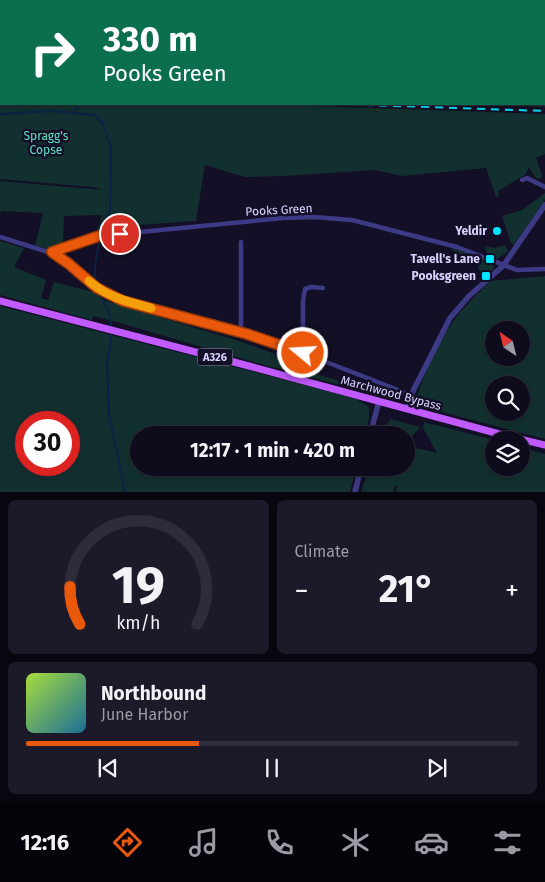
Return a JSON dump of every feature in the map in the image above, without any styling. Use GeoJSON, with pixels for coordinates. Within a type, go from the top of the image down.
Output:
{"type":"FeatureCollection","features":[{"type":"Feature","properties":{"kind":"main road","name":"Marchwood Bypass"},"geometry":{"type":"LineString","coordinates":[[0,301],[545,445]]}},
{"type":"Feature","properties":{"kind":"street"},"geometry":{"type":"LineString","coordinates":[[522,180],[527,178],[545,187]]}},
{"type":"Feature","properties":{"kind":"street"},"geometry":{"type":"LineString","coordinates":[[407,409],[410,395],[450,318],[464,302],[503,266],[545,205]]}},
{"type":"Feature","properties":{"kind":"street","name":"Pooks Green"},"geometry":{"type":"LineString","coordinates":[[52,252],[99,236],[313,217],[352,220],[448,245],[517,270],[545,269]]}},
{"type":"Feature","properties":{"kind":"street"},"geometry":{"type":"LineString","coordinates":[[0,237],[44,252],[52,252],[97,288],[123,301],[241,332],[303,353],[410,395]]}},
{"type":"Feature","properties":{"kind":"street"},"geometry":{"type":"LineString","coordinates":[[241,242],[241,332]]}},
{"type":"Feature","properties":{"kind":"street"},"geometry":{"type":"LineString","coordinates":[[303,353],[303,301],[305,289],[312,287],[323,288]]}},
{"type":"Feature","properties":{"kind":"street"},"geometry":{"type":"LineString","coordinates":[[372,426],[379,401]]}},
{"type":"Feature","properties":{"kind":"street"},"geometry":{"type":"LineString","coordinates":[[355,492],[359,476]]}},
{"type":"Feature","properties":{"kind":"green space","name":"Spragg's Copse"},"geometry":{"type":"Polygon","coordinates":[[[0,105],[286,105],[545,114],[545,154],[536,158],[542,175],[541,179],[536,178],[529,167],[525,175],[498,191],[499,196],[496,197],[486,168],[402,176],[375,170],[245,177],[205,165],[196,221],[125,226],[97,231],[102,215],[64,216],[63,244],[48,249],[35,246],[43,213],[1,211],[0,215],[0,181],[103,190],[92,187],[0,179],[0,105]]]}},
{"type":"Feature","properties":{"kind":"green space"},"geometry":{"type":"Polygon","coordinates":[[[485,105],[545,105],[545,107],[485,105]]]}},
{"type":"Feature","properties":{"kind":"green space"},"geometry":{"type":"Polygon","coordinates":[[[545,193],[542,205],[514,245],[511,243],[502,216],[522,210],[545,193]]]}},
{"type":"Feature","properties":{"kind":"green space"},"geometry":{"type":"Polygon","coordinates":[[[0,241],[24,248],[14,267],[46,280],[41,298],[48,300],[54,282],[97,293],[103,300],[239,341],[303,364],[314,373],[354,386],[344,386],[257,363],[113,321],[93,316],[92,320],[0,295],[0,241]]]}},
{"type":"Feature","properties":{"kind":"green space"},"geometry":{"type":"Polygon","coordinates":[[[505,245],[508,252],[497,259],[487,254],[485,246],[494,248],[505,245]]]}},
{"type":"Feature","properties":{"kind":"green space"},"geometry":{"type":"Polygon","coordinates":[[[453,248],[488,261],[493,264],[494,269],[482,279],[477,262],[455,252],[452,250],[453,248]]]}},
{"type":"Feature","properties":{"kind":"green space"},"geometry":{"type":"Polygon","coordinates":[[[545,276],[545,439],[530,435],[530,431],[514,431],[423,407],[417,395],[434,351],[459,313],[490,281],[545,276]]]}},
{"type":"Feature","properties":{"kind":"green space"},"geometry":{"type":"Polygon","coordinates":[[[0,306],[356,399],[369,407],[367,426],[130,426],[130,476],[354,476],[350,492],[0,492],[0,306]]]}},
{"type":"Feature","properties":{"kind":"green space"},"geometry":{"type":"Polygon","coordinates":[[[391,419],[420,427],[415,433],[415,426],[384,426],[391,419]]]}},
{"type":"Feature","properties":{"kind":"green space"},"geometry":{"type":"Polygon","coordinates":[[[424,422],[485,438],[485,476],[530,476],[530,450],[545,454],[545,492],[396,492],[397,486],[395,485],[393,492],[361,492],[366,476],[415,476],[415,448],[437,453],[423,428],[424,422]]]}},
{"type":"Feature","properties":{"kind":"waterway"},"geometry":{"type":"LineString","coordinates":[[74,112],[79,105]]}},
{"type":"Feature","properties":{"kind":"waterway"},"geometry":{"type":"LineString","coordinates":[[0,114],[51,111],[95,115],[103,124],[111,148],[110,210],[101,231]]}},
{"type":"Feature","properties":{"kind":"waterway"},"geometry":{"type":"LineString","coordinates":[[99,241],[95,277],[111,320],[111,327]]}},
{"type":"Feature","properties":{"kind":"waterway"},"geometry":{"type":"LineString","coordinates":[[111,332],[111,344],[107,362],[109,414],[125,492]]}},
{"type":"Feature","properties":{"kind":"railway"},"geometry":{"type":"LineString","coordinates":[[367,105],[545,111]]}},
{"type":"Feature","properties":{"kind":"slow traffic"},"geometry":{"type":"LineString","coordinates":[[89,281],[106,294],[123,301],[151,308]]}},
{"type":"Feature","properties":{"kind":"place","name":"Yeldir"},"geometry":{"type":"Point","coordinates":[497,231]}},
{"type":"Feature","properties":{"kind":"place","name":"Tavell's Lane"},"geometry":{"type":"Point","coordinates":[490,259]}},
{"type":"Feature","properties":{"kind":"place","name":"Pooksgreen"},"geometry":{"type":"Point","coordinates":[486,276]}},
{"type":"Feature","properties":{"kind":"route"},"geometry":{"type":"LineString","coordinates":[[120,234],[99,236],[52,252],[97,288],[123,301],[247,334],[303,353]]}}]}
